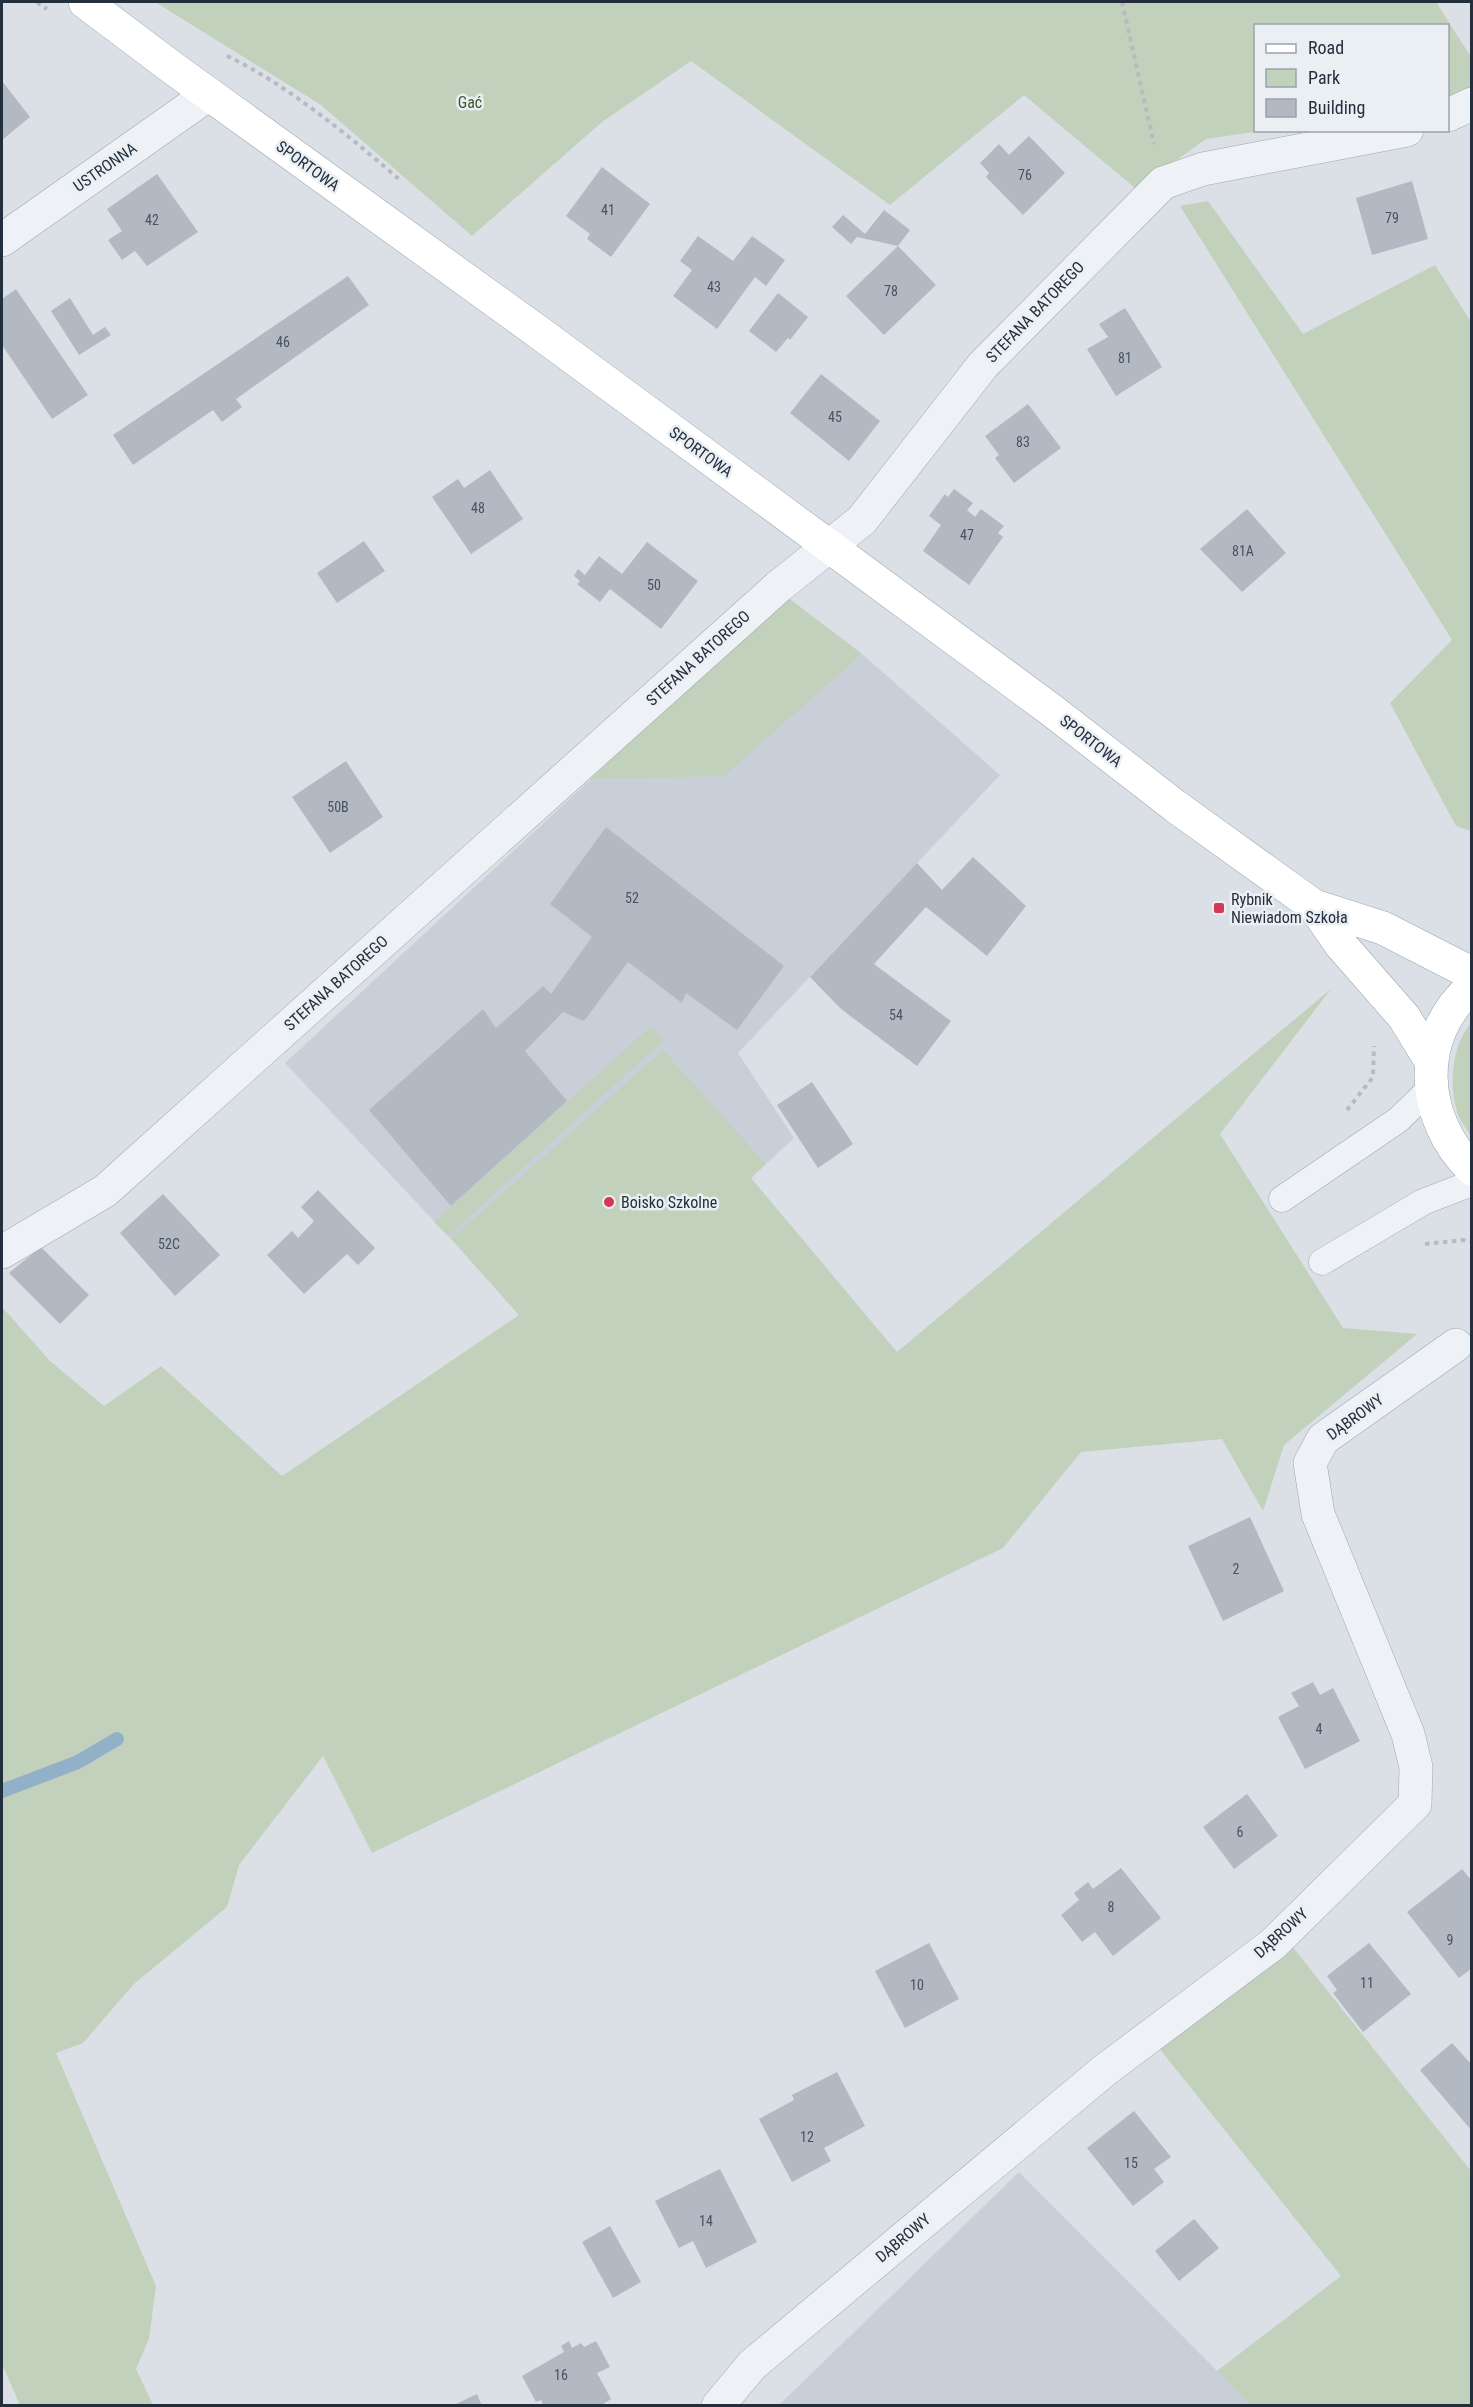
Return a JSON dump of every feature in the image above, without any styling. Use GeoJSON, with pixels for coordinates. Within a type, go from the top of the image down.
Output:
{"type":"FeatureCollection","features":[{"type":"Feature","properties":{"kind":"main road","name":"SPORTOWA"},"geometry":{"type":"LineString","coordinates":[[85,2],[829,546],[1050,709],[1175,806],[1314,906],[1383,928],[1453,964],[1472,971]]}},
{"type":"Feature","properties":{"kind":"main road","name":"SPORTOWA"},"geometry":{"type":"LineString","coordinates":[[1314,906],[1341,945],[1404,1017],[1431,1075]]}},
{"type":"Feature","properties":{"kind":"main road"},"geometry":{"type":"LineString","coordinates":[[1472,987],[1460,997],[1441,1027],[1431,1075],[1438,1123],[1456,1154],[1472,1169]]}},
{"type":"Feature","properties":{"kind":"street","name":"USTRONNA"},"geometry":{"type":"LineString","coordinates":[[2,240],[209,94]]}},
{"type":"Feature","properties":{"kind":"street"},"geometry":{"type":"LineString","coordinates":[[1449,115],[1472,104]]}},
{"type":"Feature","properties":{"kind":"street","name":"STEFANA BATOREGO"},"geometry":{"type":"LineString","coordinates":[[2,1252],[105,1191],[751,611],[862,520],[983,365],[1163,183],[1203,169],[1397,132]]}},
{"type":"Feature","properties":{"kind":"street","name":"DĄBROWY"},"geometry":{"type":"LineString","coordinates":[[718,2406],[752,2365],[1105,2070],[1273,1944],[1414,1804],[1416,1767],[1408,1734],[1318,1514],[1310,1463],[1323,1439],[1456,1346]]}},
{"type":"Feature","properties":{"kind":"lane"},"geometry":{"type":"LineString","coordinates":[[1282,1199],[1398,1120],[1431,1075]]}},
{"type":"Feature","properties":{"kind":"lane"},"geometry":{"type":"LineString","coordinates":[[1322,1262],[1423,1202],[1472,1183]]}},
{"type":"Feature","properties":{"kind":"path"},"geometry":{"type":"LineString","coordinates":[[37,2],[55,15]]}},
{"type":"Feature","properties":{"kind":"path"},"geometry":{"type":"LineString","coordinates":[[1122,2],[1163,183]]}},
{"type":"Feature","properties":{"kind":"path"},"geometry":{"type":"LineString","coordinates":[[1349,1155],[1334,1128],[1372,1077],[1374,1044]]}},
{"type":"Feature","properties":{"kind":"path"},"geometry":{"type":"LineString","coordinates":[[1388,1222],[1402,1246],[1463,1240],[1472,1242]]}},
{"type":"Feature","properties":{"kind":"shaded area"},"geometry":{"type":"Polygon","coordinates":[[[787,597],[862,654],[1000,775],[738,1053],[794,1138],[751,1178],[451,1239],[285,1063],[787,597]]]}},
{"type":"Feature","properties":{"kind":"shaded area"},"geometry":{"type":"Polygon","coordinates":[[[1019,2172],[1251,2405],[778,2406],[1019,2172]]]}},
{"type":"Feature","properties":{"kind":"green space","name":"Gać"},"geometry":{"type":"Polygon","coordinates":[[[155,2],[1436,2],[1471,57],[1471,89],[1449,98],[1449,24],[1254,24],[1254,132],[1206,139],[1136,189],[1024,95],[890,205],[691,61],[602,122],[472,236],[321,105],[155,2]]]}},
{"type":"Feature","properties":{"kind":"green space"},"geometry":{"type":"Polygon","coordinates":[[[1208,201],[1303,334],[1435,265],[1471,322],[1471,831],[1456,826],[1390,703],[1452,640],[1180,206],[1208,201]]]}},
{"type":"Feature","properties":{"kind":"green space"},"geometry":{"type":"Polygon","coordinates":[[[787,597],[862,654],[724,776],[590,779],[787,597]]]}},
{"type":"Feature","properties":{"kind":"green space"},"geometry":{"type":"Polygon","coordinates":[[[1331,989],[1220,1134],[1343,1328],[1417,1334],[1284,1445],[1263,1511],[1222,1439],[1081,1452],[1003,1548],[372,1853],[323,1756],[239,1865],[227,1907],[134,1984],[83,2043],[56,2053],[156,2286],[149,2339],[136,2369],[153,2405],[20,2405],[2,2364],[2,1307],[50,1361],[104,1406],[161,1366],[282,1476],[519,1315],[451,1239],[663,1050],[766,1164],[751,1178],[897,1352],[1331,989]]]}},
{"type":"Feature","properties":{"kind":"green space"},"geometry":{"type":"Polygon","coordinates":[[[1471,1023],[1471,1137],[1459,1117],[1456,1106],[1453,1094],[1453,1068],[1459,1043],[1471,1023]]]}},
{"type":"Feature","properties":{"kind":"green space"},"geometry":{"type":"Polygon","coordinates":[[[651,1026],[664,1040],[448,1236],[434,1222],[651,1026]]]}},
{"type":"Feature","properties":{"kind":"green space"},"geometry":{"type":"Polygon","coordinates":[[[1291,1945],[1471,2171],[1471,2405],[1251,2405],[1217,2371],[1341,2276],[1159,2048],[1291,1945]]]}},
{"type":"Feature","properties":{"kind":"building"},"geometry":{"type":"Polygon","coordinates":[[[2,81],[30,117],[2,140],[2,81]]]}},
{"type":"Feature","properties":{"kind":"building"},"geometry":{"type":"Polygon","coordinates":[[[1029,136],[1065,173],[1023,215],[986,177],[989,173],[980,163],[999,144],[1009,155],[1029,136]]]}},
{"type":"Feature","properties":{"kind":"building"},"geometry":{"type":"Polygon","coordinates":[[[602,167],[650,204],[611,257],[587,239],[590,234],[566,216],[602,167]]]}},
{"type":"Feature","properties":{"kind":"building"},"geometry":{"type":"Polygon","coordinates":[[[157,174],[198,232],[147,266],[135,251],[122,260],[108,240],[122,231],[107,209],[157,174]]]}},
{"type":"Feature","properties":{"kind":"building"},"geometry":{"type":"Polygon","coordinates":[[[1412,181],[1428,239],[1372,255],[1356,198],[1412,181]]]}},
{"type":"Feature","properties":{"kind":"building"},"geometry":{"type":"Polygon","coordinates":[[[884,210],[910,230],[898,246],[857,237],[851,244],[832,227],[843,215],[865,234],[884,210]]]}},
{"type":"Feature","properties":{"kind":"building"},"geometry":{"type":"Polygon","coordinates":[[[698,236],[733,261],[752,236],[785,260],[766,286],[755,277],[717,329],[673,296],[692,270],[680,261],[698,236]]]}},
{"type":"Feature","properties":{"kind":"building"},"geometry":{"type":"Polygon","coordinates":[[[898,246],[936,285],[884,335],[846,296],[898,246]]]}},
{"type":"Feature","properties":{"kind":"building"},"geometry":{"type":"Polygon","coordinates":[[[348,276],[369,305],[236,399],[242,407],[222,422],[213,410],[133,465],[113,435],[348,276]]]}},
{"type":"Feature","properties":{"kind":"building"},"geometry":{"type":"Polygon","coordinates":[[[16,289],[88,395],[52,419],[2,345],[2,299],[16,289]]]}},
{"type":"Feature","properties":{"kind":"building"},"geometry":{"type":"Polygon","coordinates":[[[778,293],[808,317],[790,340],[788,338],[776,352],[749,331],[778,293]]]}},
{"type":"Feature","properties":{"kind":"building"},"geometry":{"type":"Polygon","coordinates":[[[70,298],[93,335],[105,327],[111,335],[79,355],[51,311],[70,298]]]}},
{"type":"Feature","properties":{"kind":"building"},"geometry":{"type":"Polygon","coordinates":[[[1125,308],[1162,367],[1116,396],[1087,349],[1108,337],[1099,324],[1125,308]]]}},
{"type":"Feature","properties":{"kind":"building"},"geometry":{"type":"Polygon","coordinates":[[[821,374],[880,421],[849,461],[790,413],[821,374]]]}},
{"type":"Feature","properties":{"kind":"building"},"geometry":{"type":"Polygon","coordinates":[[[1028,404],[1061,448],[1014,483],[995,458],[999,455],[985,436],[1028,404]]]}},
{"type":"Feature","properties":{"kind":"building"},"geometry":{"type":"Polygon","coordinates":[[[490,470],[523,519],[471,554],[432,497],[458,479],[464,488],[490,470]]]}},
{"type":"Feature","properties":{"kind":"building"},"geometry":{"type":"Polygon","coordinates":[[[954,489],[973,503],[967,510],[975,517],[981,509],[1004,526],[998,533],[1003,537],[969,585],[923,551],[941,525],[929,516],[945,494],[948,497],[954,489]]]}},
{"type":"Feature","properties":{"kind":"building"},"geometry":{"type":"Polygon","coordinates":[[[1247,509],[1286,553],[1242,592],[1200,549],[1247,509]]]}},
{"type":"Feature","properties":{"kind":"building"},"geometry":{"type":"Polygon","coordinates":[[[364,541],[385,571],[337,603],[317,573],[364,541]]]}},
{"type":"Feature","properties":{"kind":"building"},"geometry":{"type":"Polygon","coordinates":[[[647,542],[698,581],[661,629],[610,589],[600,602],[577,584],[580,581],[574,576],[578,569],[585,575],[599,556],[622,574],[647,542]]]}},
{"type":"Feature","properties":{"kind":"building"},"geometry":{"type":"Polygon","coordinates":[[[346,761],[383,817],[330,853],[292,797],[346,761]]]}},
{"type":"Feature","properties":{"kind":"building"},"geometry":{"type":"Polygon","coordinates":[[[606,827],[784,966],[737,1030],[686,993],[682,1003],[628,962],[584,1021],[563,1012],[525,1051],[567,1101],[451,1206],[369,1110],[483,1009],[496,1028],[543,986],[551,994],[592,937],[550,904],[606,827]]]}},
{"type":"Feature","properties":{"kind":"building"},"geometry":{"type":"Polygon","coordinates":[[[973,857],[1026,906],[987,956],[926,907],[874,964],[951,1021],[917,1066],[841,1009],[810,977],[917,863],[942,890],[973,857]]]}},
{"type":"Feature","properties":{"kind":"building"},"geometry":{"type":"Polygon","coordinates":[[[812,1082],[853,1144],[818,1168],[777,1105],[812,1082]]]}},
{"type":"Feature","properties":{"kind":"building"},"geometry":{"type":"Polygon","coordinates":[[[318,1190],[375,1248],[358,1265],[347,1254],[304,1294],[267,1255],[292,1231],[298,1238],[314,1221],[301,1207],[318,1190]]]}},
{"type":"Feature","properties":{"kind":"building"},"geometry":{"type":"Polygon","coordinates":[[[163,1194],[220,1255],[175,1296],[120,1233],[163,1194]]]}},
{"type":"Feature","properties":{"kind":"building"},"geometry":{"type":"Polygon","coordinates":[[[41,1247],[89,1295],[60,1324],[9,1273],[41,1247]]]}},
{"type":"Feature","properties":{"kind":"building"},"geometry":{"type":"Polygon","coordinates":[[[1250,1517],[1284,1591],[1223,1621],[1188,1546],[1250,1517]]]}},
{"type":"Feature","properties":{"kind":"building"},"geometry":{"type":"Polygon","coordinates":[[[1313,1682],[1320,1695],[1333,1688],[1360,1741],[1305,1769],[1278,1717],[1299,1706],[1291,1693],[1313,1682]]]}},
{"type":"Feature","properties":{"kind":"building"},"geometry":{"type":"Polygon","coordinates":[[[1247,1794],[1278,1836],[1234,1869],[1203,1827],[1247,1794]]]}},
{"type":"Feature","properties":{"kind":"building"},"geometry":{"type":"Polygon","coordinates":[[[1121,1868],[1161,1918],[1113,1956],[1095,1932],[1082,1942],[1061,1915],[1079,1900],[1074,1893],[1088,1882],[1093,1889],[1121,1868]]]}},
{"type":"Feature","properties":{"kind":"building"},"geometry":{"type":"Polygon","coordinates":[[[1462,1869],[1472,1881],[1472,1968],[1459,1978],[1407,1912],[1462,1869]]]}},
{"type":"Feature","properties":{"kind":"building"},"geometry":{"type":"Polygon","coordinates":[[[929,1943],[959,1999],[905,2028],[875,1971],[929,1943]]]}},
{"type":"Feature","properties":{"kind":"building"},"geometry":{"type":"Polygon","coordinates":[[[1369,1943],[1411,1994],[1363,2032],[1333,1993],[1337,1990],[1327,1976],[1369,1943]]]}},
{"type":"Feature","properties":{"kind":"building"},"geometry":{"type":"Polygon","coordinates":[[[1452,2043],[1472,2065],[1472,2131],[1420,2070],[1452,2043]]]}},
{"type":"Feature","properties":{"kind":"building"},"geometry":{"type":"Polygon","coordinates":[[[837,2072],[865,2126],[824,2148],[831,2161],[792,2182],[759,2119],[794,2100],[792,2095],[837,2072]]]}},
{"type":"Feature","properties":{"kind":"building"},"geometry":{"type":"Polygon","coordinates":[[[1134,2111],[1171,2157],[1154,2169],[1164,2182],[1133,2206],[1087,2148],[1134,2111]]]}},
{"type":"Feature","properties":{"kind":"building"},"geometry":{"type":"Polygon","coordinates":[[[720,2169],[757,2242],[706,2268],[693,2241],[679,2248],[655,2201],[720,2169]]]}},
{"type":"Feature","properties":{"kind":"building"},"geometry":{"type":"Polygon","coordinates":[[[1194,2219],[1219,2248],[1179,2281],[1155,2251],[1194,2219]]]}},
{"type":"Feature","properties":{"kind":"building"},"geometry":{"type":"Polygon","coordinates":[[[610,2226],[641,2282],[613,2298],[582,2242],[610,2226]]]}},
{"type":"Feature","properties":{"kind":"building"},"geometry":{"type":"Polygon","coordinates":[[[569,2341],[572,2348],[581,2343],[584,2347],[596,2341],[610,2367],[597,2373],[611,2399],[600,2406],[544,2406],[541,2400],[536,2402],[522,2376],[564,2352],[561,2346],[569,2341]]]}},
{"type":"Feature","properties":{"kind":"building"},"geometry":{"type":"Polygon","coordinates":[[[477,2394],[482,2406],[452,2406],[477,2394]]]}},
{"type":"Feature","properties":{"kind":"waterway"},"geometry":{"type":"LineString","coordinates":[[2,1791],[78,1762],[117,1739]]}},
{"type":"Feature","properties":{"kind":"place","name":"Rybnik Niewiadom Szkoła"},"geometry":{"type":"Point","coordinates":[1219,908]}},
{"type":"Feature","properties":{"kind":"place","name":"Boisko Szkolne"},"geometry":{"type":"Point","coordinates":[609,1202]}}]}
